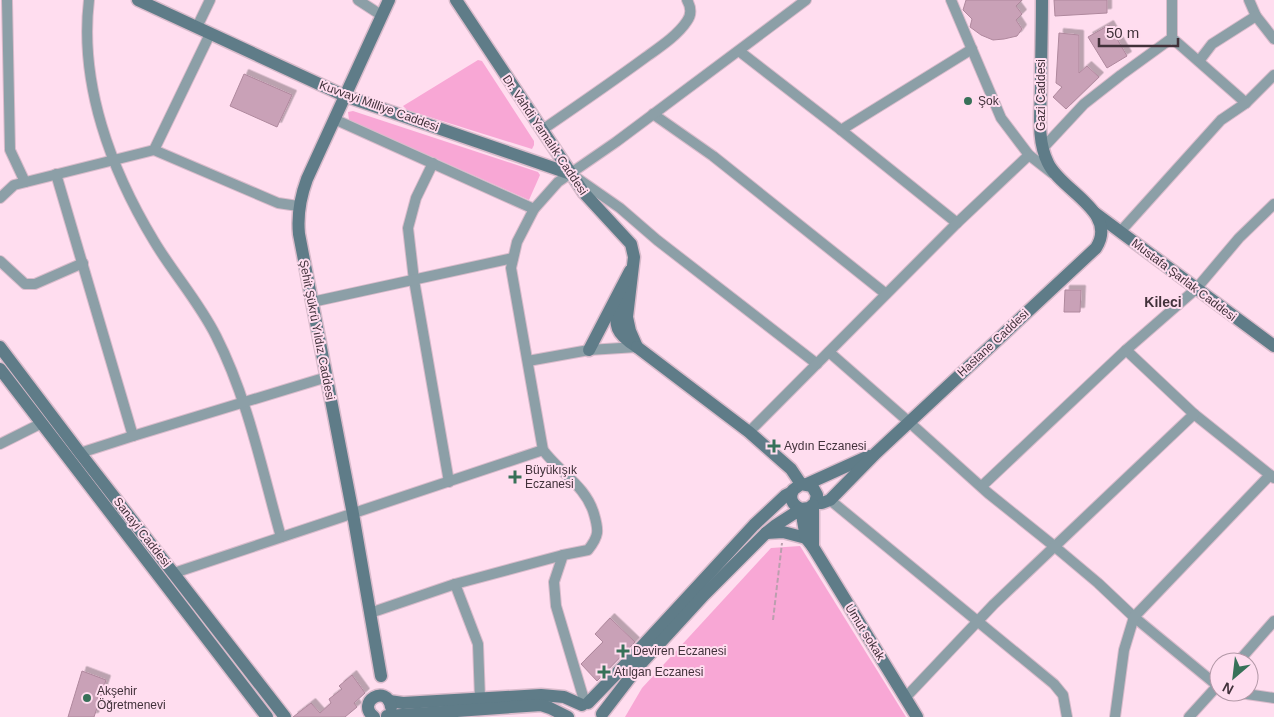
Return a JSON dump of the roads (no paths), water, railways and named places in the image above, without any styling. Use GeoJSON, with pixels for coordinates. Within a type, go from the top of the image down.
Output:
{"type":"FeatureCollection","features":[{"type":"Feature","properties":{"kind":"street"},"geometry":{"type":"LineString","coordinates":[[7,0],[10,150],[25,182]]}},
{"type":"Feature","properties":{"kind":"street"},"geometry":{"type":"LineString","coordinates":[[89,0],[88,41],[91,75],[112,160],[153,240],[216,335],[244,402],[281,537]]}},
{"type":"Feature","properties":{"kind":"street","name":"Kuvvayi Milliye Caddesi"},"geometry":{"type":"LineString","coordinates":[[138,0],[345,96],[571,174]]}},
{"type":"Feature","properties":{"kind":"street"},"geometry":{"type":"LineString","coordinates":[[197,27],[210,0]]}},
{"type":"Feature","properties":{"kind":"street"},"geometry":{"type":"LineString","coordinates":[[358,0],[381,15]]}},
{"type":"Feature","properties":{"kind":"street","name":"Şehit Şükrü Yıldız Caddesi"},"geometry":{"type":"LineString","coordinates":[[378,709],[381,676],[353,514],[298,234],[298,206],[307,179],[389,0]]}},
{"type":"Feature","properties":{"kind":"street","name":"Dr. Vahdi Yamalık Caddesi"},"geometry":{"type":"LineString","coordinates":[[456,0],[584,193],[631,244],[634,257],[628,317],[630,331],[637,347]]}},
{"type":"Feature","properties":{"kind":"street"},"geometry":{"type":"LineString","coordinates":[[370,613],[455,584],[588,550],[595,541],[598,529],[590,502],[573,480],[543,450],[512,268],[517,242],[534,209],[558,182],[740,51],[806,0]]}},
{"type":"Feature","properties":{"kind":"street"},"geometry":{"type":"LineString","coordinates":[[951,0],[1001,118],[1029,155],[1055,175]]}},
{"type":"Feature","properties":{"kind":"street","name":"Gazi Caddesi"},"geometry":{"type":"LineString","coordinates":[[1042,0],[1040,127],[1043,148],[1049,166],[1055,175],[1095,213],[1101,235]]}},
{"type":"Feature","properties":{"kind":"street"},"geometry":{"type":"LineString","coordinates":[[1172,0],[1172,38],[1246,103]]}},
{"type":"Feature","properties":{"kind":"street"},"geometry":{"type":"LineString","coordinates":[[1249,0],[1256,16],[1274,39]]}},
{"type":"Feature","properties":{"kind":"street"},"geometry":{"type":"LineString","coordinates":[[542,130],[656,50],[687,22],[691,14],[692,2]]}},
{"type":"Feature","properties":{"kind":"street"},"geometry":{"type":"LineString","coordinates":[[1199,62],[1212,44],[1256,16]]}},
{"type":"Feature","properties":{"kind":"street"},"geometry":{"type":"LineString","coordinates":[[154,150],[210,34]]}},
{"type":"Feature","properties":{"kind":"street"},"geometry":{"type":"LineString","coordinates":[[1043,148],[1084,104],[1172,38]]}},
{"type":"Feature","properties":{"kind":"street"},"geometry":{"type":"LineString","coordinates":[[841,130],[972,48]]}},
{"type":"Feature","properties":{"kind":"street"},"geometry":{"type":"LineString","coordinates":[[740,51],[957,223]]}},
{"type":"Feature","properties":{"kind":"street"},"geometry":{"type":"LineString","coordinates":[[1120,232],[1221,120],[1246,103],[1274,75]]}},
{"type":"Feature","properties":{"kind":"street"},"geometry":{"type":"LineString","coordinates":[[652,114],[713,156],[886,294]]}},
{"type":"Feature","properties":{"kind":"street"},"geometry":{"type":"LineString","coordinates":[[334,119],[534,209]]}},
{"type":"Feature","properties":{"kind":"street"},"geometry":{"type":"LineString","coordinates":[[0,143],[10,150]]}},
{"type":"Feature","properties":{"kind":"street"},"geometry":{"type":"LineString","coordinates":[[0,198],[14,185],[154,150],[278,203],[298,206]]}},
{"type":"Feature","properties":{"kind":"street"},"geometry":{"type":"LineString","coordinates":[[749,432],[957,223],[1029,155]]}},
{"type":"Feature","properties":{"kind":"street"},"geometry":{"type":"LineString","coordinates":[[433,163],[416,198],[408,228],[414,280],[449,482]]}},
{"type":"Feature","properties":{"kind":"street"},"geometry":{"type":"LineString","coordinates":[[56,174],[133,436]]}},
{"type":"Feature","properties":{"kind":"street"},"geometry":{"type":"LineString","coordinates":[[571,174],[620,208],[657,240],[817,364]]}},
{"type":"Feature","properties":{"kind":"street"},"geometry":{"type":"LineString","coordinates":[[982,486],[1126,350],[1196,289],[1239,238],[1274,204]]}},
{"type":"Feature","properties":{"kind":"street","name":"Mustafa Şarlak Caddesi"},"geometry":{"type":"LineString","coordinates":[[1095,213],[1196,289],[1272,342]]}},
{"type":"Feature","properties":{"kind":"street","name":"Hastane Caddesi"},"geometry":{"type":"LineString","coordinates":[[830,500],[876,453],[1089,254],[1101,235],[1120,232]]}},
{"type":"Feature","properties":{"kind":"street"},"geometry":{"type":"LineString","coordinates":[[312,302],[514,258]]}},
{"type":"Feature","properties":{"kind":"street"},"geometry":{"type":"LineString","coordinates":[[0,261],[25,284],[35,284],[83,263]]}},
{"type":"Feature","properties":{"kind":"street"},"geometry":{"type":"LineString","coordinates":[[589,350],[632,266]]}},
{"type":"Feature","properties":{"kind":"street"},"geometry":{"type":"LineString","coordinates":[[618,296],[616,327],[622,337],[749,432],[791,470],[800,487]]}},
{"type":"Feature","properties":{"kind":"street","name":"Sanayi Caddesi"},"geometry":{"type":"LineString","coordinates":[[0,347],[285,717]]}},
{"type":"Feature","properties":{"kind":"street"},"geometry":{"type":"LineString","coordinates":[[528,361],[589,350],[637,347]]}},
{"type":"Feature","properties":{"kind":"street"},"geometry":{"type":"LineString","coordinates":[[1115,717],[1124,650],[1134,617],[1272,477],[1194,414],[1126,350]]}},
{"type":"Feature","properties":{"kind":"street"},"geometry":{"type":"LineString","coordinates":[[829,352],[988,493],[1054,546],[1098,583],[1134,617],[1209,679]]}},
{"type":"Feature","properties":{"kind":"street","name":"Sanayi Caddesi"},"geometry":{"type":"LineString","coordinates":[[0,369],[267,717]]}},
{"type":"Feature","properties":{"kind":"street"},"geometry":{"type":"LineString","coordinates":[[80,453],[326,377]]}},
{"type":"Feature","properties":{"kind":"street"},"geometry":{"type":"LineString","coordinates":[[906,697],[977,620],[1194,414]]}},
{"type":"Feature","properties":{"kind":"street"},"geometry":{"type":"LineString","coordinates":[[0,444],[42,423]]}},
{"type":"Feature","properties":{"kind":"street"},"geometry":{"type":"LineString","coordinates":[[174,573],[543,450]]}},
{"type":"Feature","properties":{"kind":"street","name":"Hastane Caddesi"},"geometry":{"type":"LineString","coordinates":[[574,717],[577,709],[585,704],[621,670],[754,525],[786,495],[876,453]]}},
{"type":"Feature","properties":{"kind":"street"},"geometry":{"type":"LineString","coordinates":[[800,487],[791,498],[793,503],[810,506],[830,500],[1054,684],[1063,695],[1067,717]]}},
{"type":"Feature","properties":{"kind":"street"},"geometry":{"type":"LineString","coordinates":[[378,709],[403,703],[541,695],[564,697],[597,706],[602,715],[620,688],[660,641],[766,533],[810,506],[817,498],[815,490],[800,487]]}},
{"type":"Feature","properties":{"kind":"street"},"geometry":{"type":"LineString","coordinates":[[766,533],[783,532],[809,542],[810,506]]}},
{"type":"Feature","properties":{"kind":"street","name":"Umut sokak"},"geometry":{"type":"LineString","coordinates":[[809,542],[918,717]]}},
{"type":"Feature","properties":{"kind":"street"},"geometry":{"type":"LineString","coordinates":[[563,555],[554,582],[556,606],[585,704]]}},
{"type":"Feature","properties":{"kind":"street"},"geometry":{"type":"LineString","coordinates":[[455,584],[478,644],[480,698]]}},
{"type":"Feature","properties":{"kind":"street"},"geometry":{"type":"LineString","coordinates":[[1247,652],[1274,621]]}},
{"type":"Feature","properties":{"kind":"street"},"geometry":{"type":"LineString","coordinates":[[1189,717],[1209,696]]}},
{"type":"Feature","properties":{"kind":"street"},"geometry":{"type":"LineString","coordinates":[[1259,696],[1274,698]]}},
{"type":"Feature","properties":{"kind":"street"},"geometry":{"type":"LineString","coordinates":[[378,709],[403,716],[541,705],[568,717]]}},
{"type":"Feature","properties":{"kind":"place","name":"Şok"},"geometry":{"type":"Point","coordinates":[968,101]}},
{"type":"Feature","properties":{"kind":"place","name":"Aydın Eczanesi"},"geometry":{"type":"Point","coordinates":[774,446]}},
{"type":"Feature","properties":{"kind":"place","name":"Büyükışık Eczanesi"},"geometry":{"type":"Point","coordinates":[515,477]}},
{"type":"Feature","properties":{"kind":"place","name":"Deviren Eczanesi"},"geometry":{"type":"Point","coordinates":[623,651]}},
{"type":"Feature","properties":{"kind":"place","name":"Atılgan Eczanesi"},"geometry":{"type":"Point","coordinates":[604,672]}},
{"type":"Feature","properties":{"kind":"place","name":"Akşehir Öğretmenevi"},"geometry":{"type":"Point","coordinates":[87,698]}},
{"type":"Feature","properties":{"kind":"district","name":"Kileci"},"geometry":{"type":"Point","coordinates":[1163,302]}}]}
